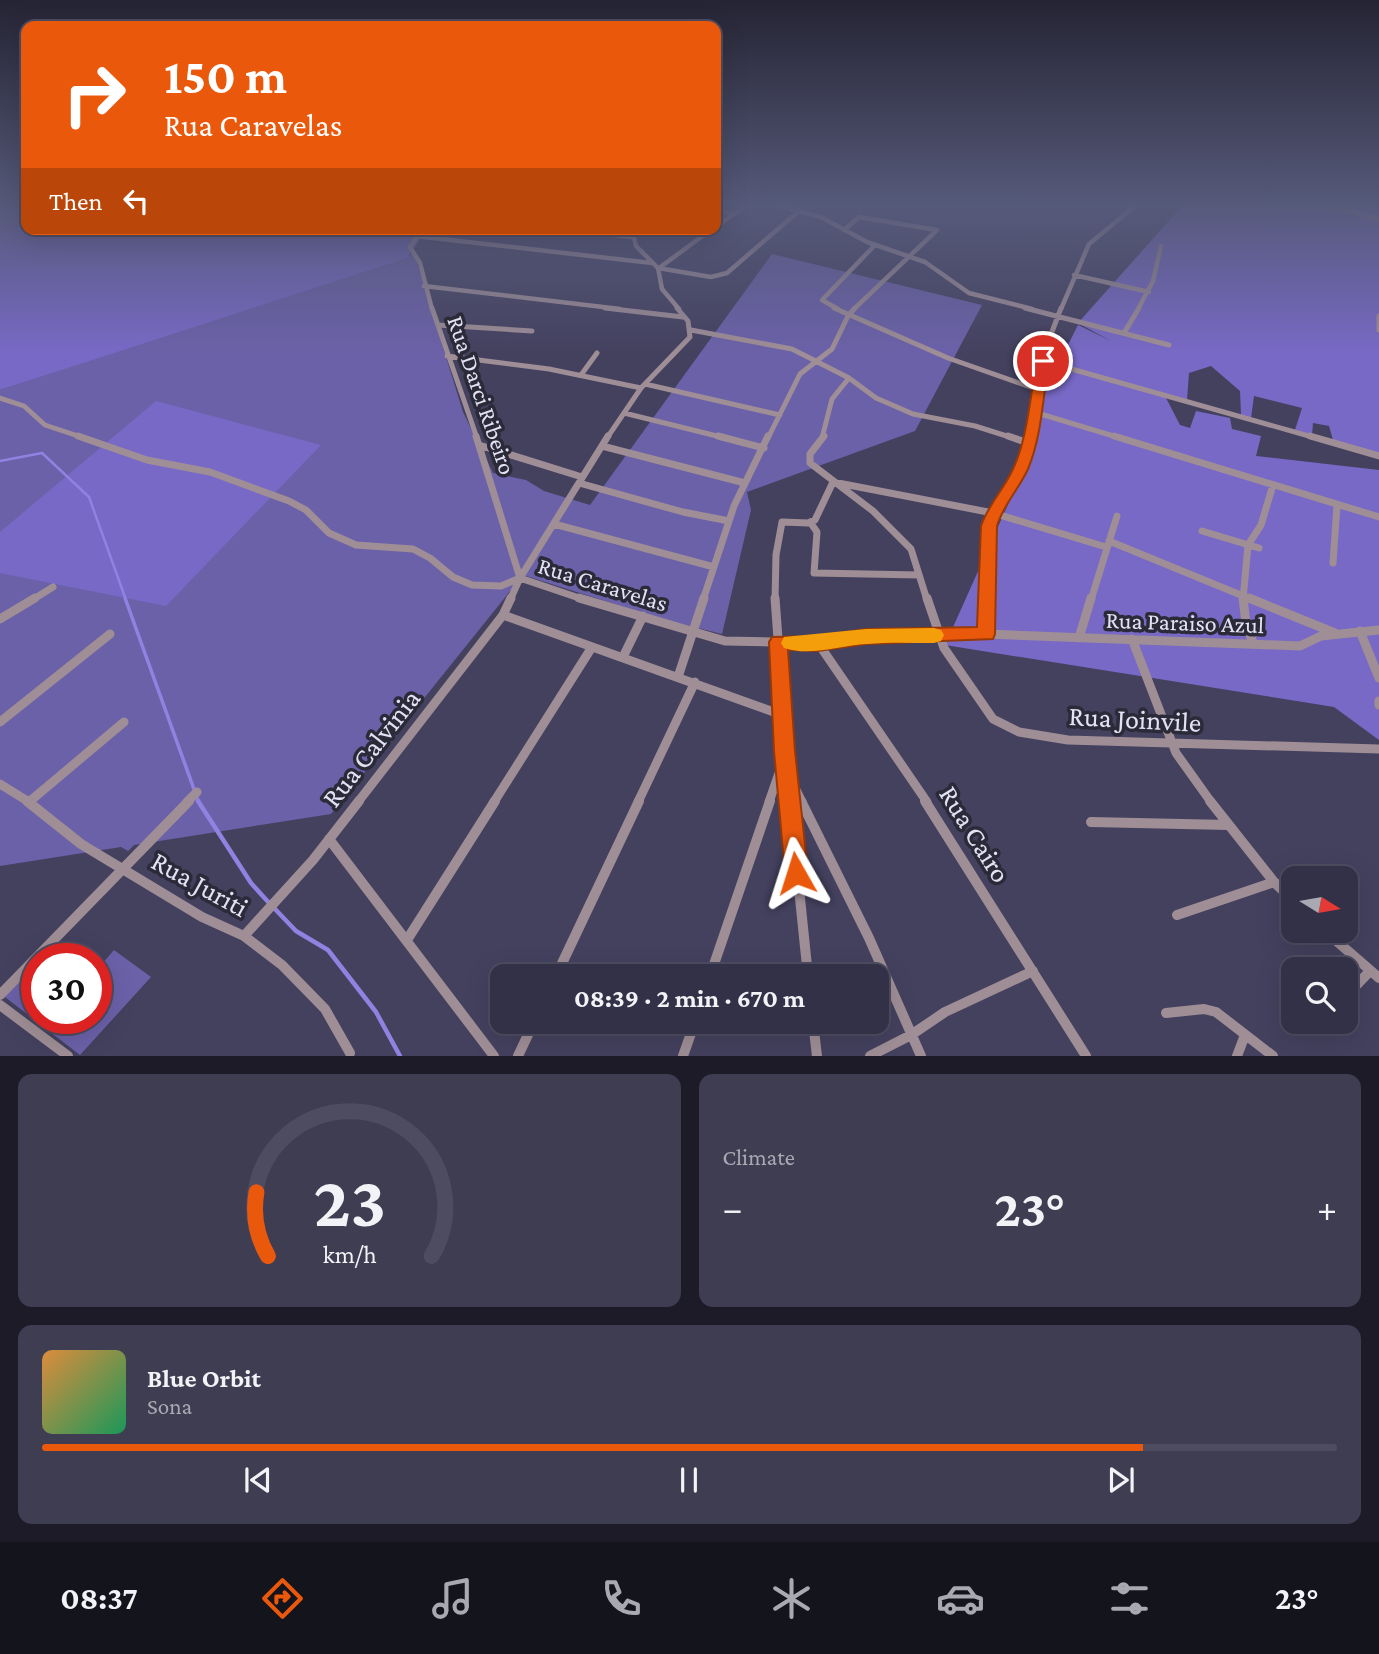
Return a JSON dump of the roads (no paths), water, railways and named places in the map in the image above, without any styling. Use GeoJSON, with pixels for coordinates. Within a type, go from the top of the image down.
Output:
{"type":"FeatureCollection","features":[{"type":"Feature","properties":{"kind":"street","name":"Rua Darci Ribeiro"},"geometry":{"type":"LineString","coordinates":[[415,255],[420,263],[424,286],[479,445],[520,578]]}},
{"type":"Feature","properties":{"kind":"street"},"geometry":{"type":"LineString","coordinates":[[569,255],[720,276],[750,255]]}},
{"type":"Feature","properties":{"kind":"street"},"geometry":{"type":"LineString","coordinates":[[645,255],[655,266],[662,289],[691,330],[780,346],[818,360],[876,398],[913,414],[975,426],[1028,443]]}},
{"type":"Feature","properties":{"kind":"street"},"geometry":{"type":"LineString","coordinates":[[655,266],[672,255]]}},
{"type":"Feature","properties":{"kind":"street"},"geometry":{"type":"LineString","coordinates":[[865,255],[852,272],[822,300],[823,303],[969,367],[1037,389]]}},
{"type":"Feature","properties":{"kind":"street"},"geometry":{"type":"LineString","coordinates":[[678,677],[729,522],[800,374],[832,349],[848,316],[866,295],[909,255]]}},
{"type":"Feature","properties":{"kind":"street"},"geometry":{"type":"LineString","coordinates":[[910,255],[935,268],[969,293],[1169,345]]}},
{"type":"Feature","properties":{"kind":"street"},"geometry":{"type":"LineString","coordinates":[[986,634],[987,556],[993,513],[1020,470],[1028,443],[1043,361],[1083,255]]}},
{"type":"Feature","properties":{"kind":"street"},"geometry":{"type":"LineString","coordinates":[[1124,333],[1149,292],[1160,255]]}},
{"type":"Feature","properties":{"kind":"street"},"geometry":{"type":"LineString","coordinates":[[1073,275],[1149,292]]}},
{"type":"Feature","properties":{"kind":"street"},"geometry":{"type":"LineString","coordinates":[[424,286],[683,317]]}},
{"type":"Feature","properties":{"kind":"street"},"geometry":{"type":"LineString","coordinates":[[1379,316],[1379,330]]}},
{"type":"Feature","properties":{"kind":"street"},"geometry":{"type":"LineString","coordinates":[[438,325],[533,331]]}},
{"type":"Feature","properties":{"kind":"street","name":"Rua Calvinia"},"geometry":{"type":"LineString","coordinates":[[244,936],[329,839],[503,615],[520,578],[602,446],[643,386],[690,337],[691,330]]}},
{"type":"Feature","properties":{"kind":"street"},"geometry":{"type":"LineString","coordinates":[[580,374],[597,353]]}},
{"type":"Feature","properties":{"kind":"street"},"geometry":{"type":"LineString","coordinates":[[447,356],[580,374],[780,415]]}},
{"type":"Feature","properties":{"kind":"street"},"geometry":{"type":"LineString","coordinates":[[1043,361],[1379,456]]}},
{"type":"Feature","properties":{"kind":"street","name":"Rua Joinvile"},"geometry":{"type":"LineString","coordinates":[[849,378],[832,399],[824,436],[809,459],[815,468],[867,505],[905,542],[916,558],[919,575],[944,648],[993,719],[1000,725],[1022,733],[1068,740],[1379,749]]}},
{"type":"Feature","properties":{"kind":"street","name":"Rua Caravelas"},"geometry":{"type":"LineString","coordinates":[[0,398],[18,402],[45,425],[147,460],[209,472],[289,501],[306,510],[320,525],[340,539],[369,547],[413,549],[430,558],[453,577],[472,585],[501,586],[520,578],[538,586],[725,640],[818,643],[866,636],[986,634]]}},
{"type":"Feature","properties":{"kind":"street"},"geometry":{"type":"LineString","coordinates":[[1034,412],[1379,517]]}},
{"type":"Feature","properties":{"kind":"street"},"geometry":{"type":"LineString","coordinates":[[624,413],[764,448]]}},
{"type":"Feature","properties":{"kind":"street"},"geometry":{"type":"LineString","coordinates":[[479,445],[683,512],[729,522]]}},
{"type":"Feature","properties":{"kind":"street"},"geometry":{"type":"LineString","coordinates":[[602,446],[746,483]]}},
{"type":"Feature","properties":{"kind":"street"},"geometry":{"type":"LineString","coordinates":[[807,964],[785,756],[776,561],[782,522],[810,522],[818,516],[833,482],[993,513],[1107,544],[1172,565],[1336,633]]}},
{"type":"Feature","properties":{"kind":"street"},"geometry":{"type":"LineString","coordinates":[[1253,643],[1246,623],[1243,596],[1248,545],[1261,525],[1273,485]]}},
{"type":"Feature","properties":{"kind":"street"},"geometry":{"type":"LineString","coordinates":[[1334,563],[1337,505]]}},
{"type":"Feature","properties":{"kind":"street"},"geometry":{"type":"LineString","coordinates":[[1079,638],[1117,516]]}},
{"type":"Feature","properties":{"kind":"street"},"geometry":{"type":"LineString","coordinates":[[810,522],[817,532],[814,573],[919,575]]}},
{"type":"Feature","properties":{"kind":"street"},"geometry":{"type":"LineString","coordinates":[[555,524],[714,567]]}},
{"type":"Feature","properties":{"kind":"street"},"geometry":{"type":"LineString","coordinates":[[1202,531],[1259,548]]}},
{"type":"Feature","properties":{"kind":"street"},"geometry":{"type":"LineString","coordinates":[[0,620],[52,587]]}},
{"type":"Feature","properties":{"kind":"street"},"geometry":{"type":"LineString","coordinates":[[503,615],[782,715]]}},
{"type":"Feature","properties":{"kind":"street"},"geometry":{"type":"LineString","coordinates":[[622,657],[643,616]]}},
{"type":"Feature","properties":{"kind":"street","name":"Rua Paraiso Azul"},"geometry":{"type":"LineString","coordinates":[[986,634],[1300,646],[1321,636],[1379,629]]}},
{"type":"Feature","properties":{"kind":"street"},"geometry":{"type":"LineString","coordinates":[[1360,631],[1379,678]]}},
{"type":"Feature","properties":{"kind":"street"},"geometry":{"type":"LineString","coordinates":[[0,722],[110,634]]}},
{"type":"Feature","properties":{"kind":"street"},"geometry":{"type":"LineString","coordinates":[[1132,639],[1172,744],[1193,779],[1281,889]]}},
{"type":"Feature","properties":{"kind":"street","name":"Rua Cairo"},"geometry":{"type":"LineString","coordinates":[[818,643],[841,671],[867,715],[923,794],[1086,1055]]}},
{"type":"Feature","properties":{"kind":"street"},"geometry":{"type":"LineString","coordinates":[[407,940],[592,647]]}},
{"type":"Feature","properties":{"kind":"street"},"geometry":{"type":"LineString","coordinates":[[562,964],[695,682]]}},
{"type":"Feature","properties":{"kind":"street"},"geometry":{"type":"LineString","coordinates":[[29,802],[124,722]]}},
{"type":"Feature","properties":{"kind":"street"},"geometry":{"type":"LineString","coordinates":[[714,964],[785,756]]}},
{"type":"Feature","properties":{"kind":"street"},"geometry":{"type":"LineString","coordinates":[[787,770],[803,808],[869,938],[921,1055]]}},
{"type":"Feature","properties":{"kind":"street","name":"Rua Juriti"},"geometry":{"type":"LineString","coordinates":[[0,784],[29,802],[81,844],[202,917],[244,936],[309,990],[325,1010],[350,1053]]}},
{"type":"Feature","properties":{"kind":"street"},"geometry":{"type":"LineString","coordinates":[[0,995],[197,792]]}},
{"type":"Feature","properties":{"kind":"street"},"geometry":{"type":"LineString","coordinates":[[1091,822],[1228,824]]}},
{"type":"Feature","properties":{"kind":"street"},"geometry":{"type":"LineString","coordinates":[[329,839],[494,1055]]}},
{"type":"Feature","properties":{"kind":"street"},"geometry":{"type":"LineString","coordinates":[[1177,915],[1274,882]]}},
{"type":"Feature","properties":{"kind":"street"},"geometry":{"type":"LineString","coordinates":[[1339,943],[1375,974],[1358,987]]}},
{"type":"Feature","properties":{"kind":"street"},"geometry":{"type":"LineString","coordinates":[[870,1055],[911,1035],[945,1012],[1033,971]]}},
{"type":"Feature","properties":{"kind":"street"},"geometry":{"type":"LineString","coordinates":[[0,1005],[68,1055]]}},
{"type":"Feature","properties":{"kind":"street"},"geometry":{"type":"LineString","coordinates":[[1166,1013],[1204,1009],[1216,1012],[1273,1055]]}},
{"type":"Feature","properties":{"kind":"street"},"geometry":{"type":"LineString","coordinates":[[518,1055],[528,1034]]}},
{"type":"Feature","properties":{"kind":"street"},"geometry":{"type":"LineString","coordinates":[[683,1055],[691,1034]]}},
{"type":"Feature","properties":{"kind":"street"},"geometry":{"type":"LineString","coordinates":[[814,1034],[817,1055]]}},
{"type":"Feature","properties":{"kind":"street"},"geometry":{"type":"LineString","coordinates":[[1237,1055],[1245,1035]]}},
{"type":"Feature","properties":{"kind":"waterway"},"geometry":{"type":"LineString","coordinates":[[0,461],[42,453],[89,497],[126,600]]}},
{"type":"Feature","properties":{"kind":"waterway"},"geometry":{"type":"LineString","coordinates":[[125,598],[195,792]]}},
{"type":"Feature","properties":{"kind":"waterway"},"geometry":{"type":"LineString","coordinates":[[197,798],[199,802]]}},
{"type":"Feature","properties":{"kind":"waterway"},"geometry":{"type":"LineString","coordinates":[[198,801],[251,883],[270,904]]}},
{"type":"Feature","properties":{"kind":"waterway"},"geometry":{"type":"LineString","coordinates":[[275,909],[296,931],[328,950],[376,1012],[400,1056]]}}]}
